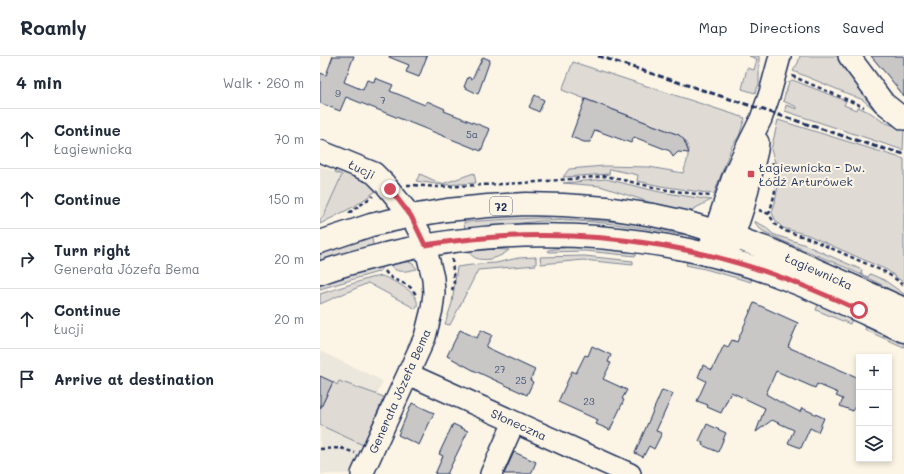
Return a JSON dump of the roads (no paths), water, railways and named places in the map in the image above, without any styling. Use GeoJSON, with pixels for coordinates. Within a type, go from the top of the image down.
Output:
{"type":"FeatureCollection","features":[{"type":"Feature","properties":{"kind":"main road","name":"72"},"geometry":{"type":"LineString","coordinates":[[320,242],[370,225],[411,216],[447,210],[526,204],[574,205],[607,208],[653,215],[724,234]]}},
{"type":"Feature","properties":{"kind":"main road","name":"Łagiewnicka"},"geometry":{"type":"LineString","coordinates":[[724,234],[771,250],[904,309]]}},
{"type":"Feature","properties":{"kind":"main road","name":"Łagiewnicka"},"geometry":{"type":"LineString","coordinates":[[320,273],[373,257],[425,245],[459,240],[530,235],[562,235],[637,241],[717,257],[773,274],[904,331]]}},
{"type":"Feature","properties":{"kind":"street"},"geometry":{"type":"LineString","coordinates":[[849,56],[884,102],[904,119]]}},
{"type":"Feature","properties":{"kind":"street"},"geometry":{"type":"LineString","coordinates":[[717,257],[724,234],[732,180],[740,159],[761,119],[770,93],[784,65]]}},
{"type":"Feature","properties":{"kind":"street","name":"Łucji"},"geometry":{"type":"LineString","coordinates":[[320,151],[374,173],[411,216]]}},
{"type":"Feature","properties":{"kind":"street","name":"Generała Józefa Bema"},"geometry":{"type":"LineString","coordinates":[[366,467],[425,337],[431,317],[434,285],[431,268],[425,245],[411,216]]}},
{"type":"Feature","properties":{"kind":"street","name":"Słoneczna"},"geometry":{"type":"LineString","coordinates":[[408,374],[630,474]]}},
{"type":"Feature","properties":{"kind":"street"},"geometry":{"type":"LineString","coordinates":[[491,474],[514,422]]}},
{"type":"Feature","properties":{"kind":"railway"},"geometry":{"type":"LineString","coordinates":[[598,56],[874,146],[904,154]]}},
{"type":"Feature","properties":{"kind":"place","name":"Łagiewnicka - Dw. Łódź Arturówek"},"geometry":{"type":"Point","coordinates":[751,174]}}]}
